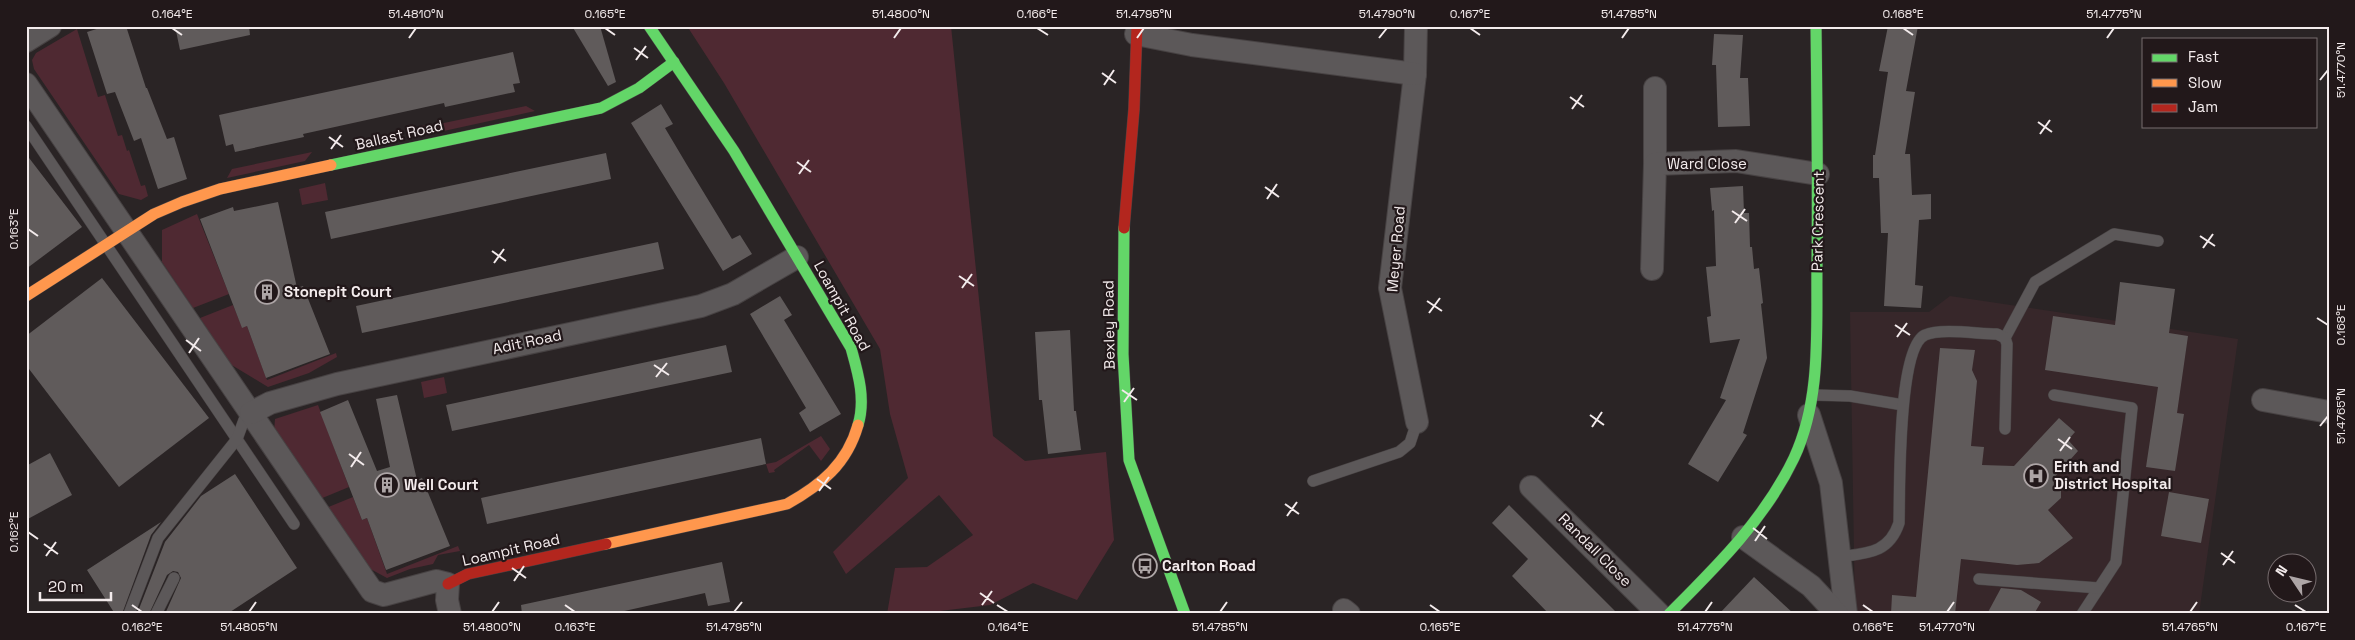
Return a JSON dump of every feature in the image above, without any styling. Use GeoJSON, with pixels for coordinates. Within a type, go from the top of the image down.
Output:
{"type":"FeatureCollection","features":[{"type":"Feature","properties":{"kind":"street"},"geometry":{"type":"LineString","coordinates":[[26,41],[50,26]]}},
{"type":"Feature","properties":{"kind":"street","name":"Loampit Road"},"geometry":{"type":"LineString","coordinates":[[448,584],[468,574],[767,510],[800,498],[824,483],[838,467],[857,432],[862,388],[858,367],[851,348],[729,144],[649,26]]}},
{"type":"Feature","properties":{"kind":"street","name":"Meyer Road"},"geometry":{"type":"LineString","coordinates":[[1416,26],[1415,74],[1390,288],[1417,422]]}},
{"type":"Feature","properties":{"kind":"street","name":"Park Crescent"},"geometry":{"type":"LineString","coordinates":[[1669,614],[1743,537],[1774,494],[1794,458],[1805,432],[1816,385],[1818,174],[1816,26]]}},
{"type":"Feature","properties":{"kind":"street"},"geometry":{"type":"LineString","coordinates":[[1136,30],[1192,45],[1415,74]]}},
{"type":"Feature","properties":{"kind":"street","name":"Bexley Road"},"geometry":{"type":"LineString","coordinates":[[1136,30],[1134,110],[1124,217],[1123,354],[1129,460],[1185,614]]}},
{"type":"Feature","properties":{"kind":"street","name":"Ballast Road"},"geometry":{"type":"LineString","coordinates":[[26,296],[129,232],[154,214],[182,202],[220,190],[601,108],[639,88],[674,62]]}},
{"type":"Feature","properties":{"kind":"street"},"geometry":{"type":"LineString","coordinates":[[26,84],[129,232],[258,426],[372,591],[384,595],[436,581],[448,584],[447,600],[450,614]]}},
{"type":"Feature","properties":{"kind":"street","name":"Ward Close"},"geometry":{"type":"LineString","coordinates":[[1652,269],[1655,88]]}},
{"type":"Feature","properties":{"kind":"street","name":"Ward Close"},"geometry":{"type":"LineString","coordinates":[[1655,164],[1736,161],[1818,174]]}},
{"type":"Feature","properties":{"kind":"street","name":"Adit Road"},"geometry":{"type":"LineString","coordinates":[[251,413],[270,403],[337,384],[701,306],[733,294],[797,256]]}},
{"type":"Feature","properties":{"kind":"street"},"geometry":{"type":"LineString","coordinates":[[2263,400],[2329,412]]}},
{"type":"Feature","properties":{"kind":"street","name":"Park Crescent"},"geometry":{"type":"LineString","coordinates":[[1811,405],[1831,483],[1846,614]]}},
{"type":"Feature","properties":{"kind":"street","name":"Randall Close"},"geometry":{"type":"LineString","coordinates":[[1531,487],[1659,614]]}},
{"type":"Feature","properties":{"kind":"street"},"geometry":{"type":"LineString","coordinates":[[1743,537],[1811,586],[1837,614]]}},
{"type":"Feature","properties":{"kind":"lane"},"geometry":{"type":"LineString","coordinates":[[26,126],[294,524]]}},
{"type":"Feature","properties":{"kind":"lane"},"geometry":{"type":"LineString","coordinates":[[2005,338],[2035,282],[2114,234],[2158,241]]}},
{"type":"Feature","properties":{"kind":"lane"},"geometry":{"type":"LineString","coordinates":[[1839,557],[1861,554],[1882,548],[1895,536],[1899,523],[1903,405],[1908,369],[1919,339],[1938,332],[1997,334],[2005,338],[2008,344],[2005,429]]}},
{"type":"Feature","properties":{"kind":"lane"},"geometry":{"type":"LineString","coordinates":[[2054,394],[2132,408],[2116,562],[2082,614]]}},
{"type":"Feature","properties":{"kind":"lane"},"geometry":{"type":"LineString","coordinates":[[1811,405],[1850,396],[1903,405]]}},
{"type":"Feature","properties":{"kind":"lane"},"geometry":{"type":"LineString","coordinates":[[129,614],[158,538],[237,440],[244,420],[251,413]]}},
{"type":"Feature","properties":{"kind":"lane"},"geometry":{"type":"LineString","coordinates":[[1313,481],[1398,452],[1410,443],[1414,436],[1417,422]]}},
{"type":"Feature","properties":{"kind":"lane"},"geometry":{"type":"LineString","coordinates":[[156,614],[174,578]]}},
{"type":"Feature","properties":{"kind":"lane"},"geometry":{"type":"LineString","coordinates":[[1979,579],[2098,588]]}},
{"type":"Feature","properties":{"kind":"shaded area"},"geometry":{"type":"Polygon","coordinates":[[[687,26],[951,26],[993,436],[1025,461],[1106,452],[1114,540],[1077,600],[1033,583],[990,605],[915,614],[887,614],[895,568],[927,567],[973,535],[939,495],[846,574],[833,552],[908,478],[890,414],[880,349],[724,83],[687,26]]]}},
{"type":"Feature","properties":{"kind":"shaded area"},"geometry":{"type":"Polygon","coordinates":[[[77,29],[98,97],[105,95],[118,136],[122,135],[127,151],[129,150],[141,186],[145,185],[148,196],[141,200],[119,194],[34,69],[32,60],[36,53],[77,29]]]}},
{"type":"Feature","properties":{"kind":"shaded area"},"geometry":{"type":"Polygon","coordinates":[[[526,106],[535,111],[430,134],[420,126],[439,124],[526,106]]]}},
{"type":"Feature","properties":{"kind":"shaded area"},"geometry":{"type":"Polygon","coordinates":[[[312,152],[305,161],[227,178],[232,169],[312,152]]]}},
{"type":"Feature","properties":{"kind":"shaded area"},"geometry":{"type":"Polygon","coordinates":[[[325,183],[328,200],[302,205],[299,189],[325,183]]]}},
{"type":"Feature","properties":{"kind":"shaded area"},"geometry":{"type":"Polygon","coordinates":[[[197,214],[229,294],[193,308],[162,262],[162,230],[197,214]]]}},
{"type":"Feature","properties":{"kind":"shaded area","name":"Erith and District Hospital"},"geometry":{"type":"Polygon","coordinates":[[[1950,296],[2238,339],[2199,614],[1855,614],[1850,312],[1929,312],[1950,296]]]}},
{"type":"Feature","properties":{"kind":"shaded area"},"geometry":{"type":"Polygon","coordinates":[[[233,305],[242,327],[247,326],[267,380],[336,353],[337,357],[309,373],[268,387],[230,364],[200,318],[233,305]]]}},
{"type":"Feature","properties":{"kind":"shaded area"},"geometry":{"type":"Polygon","coordinates":[[[444,377],[447,393],[424,398],[421,382],[444,377]]]}},
{"type":"Feature","properties":{"kind":"shaded area"},"geometry":{"type":"Polygon","coordinates":[[[318,405],[349,487],[320,499],[274,432],[275,419],[318,405]]]}},
{"type":"Feature","properties":{"kind":"shaded area"},"geometry":{"type":"Polygon","coordinates":[[[821,436],[830,449],[821,461],[809,445],[774,470],[775,472],[769,473],[766,464],[776,462],[821,436]]]}},
{"type":"Feature","properties":{"kind":"shaded area"},"geometry":{"type":"Polygon","coordinates":[[[353,497],[362,520],[367,518],[387,574],[458,546],[460,551],[438,555],[433,564],[410,569],[387,578],[365,566],[326,508],[353,497]]]}},
{"type":"Feature","properties":{"kind":"building"},"geometry":{"type":"Polygon","coordinates":[[[106,26],[126,26],[146,88],[167,139],[174,137],[187,179],[158,189],[141,138],[134,141],[115,92],[107,94],[87,32],[106,26]]]}},
{"type":"Feature","properties":{"kind":"building"},"geometry":{"type":"Polygon","coordinates":[[[175,26],[249,26],[250,35],[180,50],[175,26]]]}},
{"type":"Feature","properties":{"kind":"building"},"geometry":{"type":"Polygon","coordinates":[[[572,26],[600,26],[616,82],[608,86],[572,26]]]}},
{"type":"Feature","properties":{"kind":"building"},"geometry":{"type":"Polygon","coordinates":[[[1888,26],[1918,26],[1906,91],[1915,92],[1905,154],[1910,154],[1912,195],[1931,194],[1931,219],[1919,220],[1915,285],[1923,286],[1921,308],[1884,306],[1888,233],[1881,233],[1879,178],[1873,178],[1873,155],[1875,155],[1888,72],[1879,71],[1888,26]]]}},
{"type":"Feature","properties":{"kind":"building"},"geometry":{"type":"Polygon","coordinates":[[[1714,34],[1743,35],[1740,78],[1748,78],[1750,126],[1718,127],[1716,65],[1712,65],[1714,34]]]}},
{"type":"Feature","properties":{"kind":"building"},"geometry":{"type":"Polygon","coordinates":[[[513,52],[520,83],[513,84],[515,92],[445,107],[444,103],[303,134],[304,137],[235,152],[233,144],[226,146],[219,115],[513,52]]]}},
{"type":"Feature","properties":{"kind":"building"},"geometry":{"type":"Polygon","coordinates":[[[661,104],[673,124],[665,128],[687,165],[732,239],[740,235],[752,254],[723,271],[631,123],[661,104]]]}},
{"type":"Feature","properties":{"kind":"building"},"geometry":{"type":"Polygon","coordinates":[[[606,153],[611,179],[331,239],[325,212],[606,153]]]}},
{"type":"Feature","properties":{"kind":"building"},"geometry":{"type":"Polygon","coordinates":[[[26,154],[82,227],[26,269],[26,154]]]}},
{"type":"Feature","properties":{"kind":"building"},"geometry":{"type":"Polygon","coordinates":[[[1743,186],[1744,213],[1749,213],[1750,247],[1752,247],[1754,269],[1759,268],[1767,358],[1743,433],[1747,435],[1718,482],[1688,464],[1726,400],[1720,398],[1740,339],[1710,343],[1707,317],[1711,316],[1706,267],[1716,266],[1714,210],[1712,211],[1710,188],[1743,186]]]}},
{"type":"Feature","properties":{"kind":"building","name":"Stonepit Court"},"geometry":{"type":"Polygon","coordinates":[[[278,202],[297,288],[303,286],[330,354],[266,378],[247,326],[242,328],[200,219],[233,207],[234,211],[278,202]]]}},
{"type":"Feature","properties":{"kind":"building"},"geometry":{"type":"Polygon","coordinates":[[[658,242],[664,269],[362,333],[356,306],[658,242]]]}},
{"type":"Feature","properties":{"kind":"building"},"geometry":{"type":"Polygon","coordinates":[[[102,278],[209,418],[119,487],[26,365],[26,336],[102,278]]]}},
{"type":"Feature","properties":{"kind":"building"},"geometry":{"type":"Polygon","coordinates":[[[2120,282],[2175,289],[2169,333],[2188,336],[2177,413],[2184,414],[2175,471],[2146,467],[2158,387],[2045,370],[2053,316],[2115,325],[2120,282]]]}},
{"type":"Feature","properties":{"kind":"building"},"geometry":{"type":"Polygon","coordinates":[[[780,296],[792,315],[784,320],[841,414],[810,432],[799,413],[806,408],[750,314],[780,296]]]}},
{"type":"Feature","properties":{"kind":"building"},"geometry":{"type":"Polygon","coordinates":[[[1070,330],[1074,411],[1076,411],[1081,450],[1048,454],[1042,400],[1039,400],[1035,332],[1070,330]]]}},
{"type":"Feature","properties":{"kind":"building"},"geometry":{"type":"Polygon","coordinates":[[[726,345],[732,372],[452,431],[446,405],[726,345]]]}},
{"type":"Feature","properties":{"kind":"building","name":"Erith and District Hospital"},"geometry":{"type":"Polygon","coordinates":[[[1940,348],[1975,350],[1972,370],[1977,381],[1971,446],[1984,447],[1982,465],[2014,466],[2059,418],[2075,432],[2068,440],[2078,451],[2053,479],[2061,488],[2061,498],[2048,510],[2073,538],[2039,563],[2017,565],[1961,559],[1955,614],[1891,614],[1892,595],[1916,597],[1940,348]]]}},
{"type":"Feature","properties":{"kind":"building","name":"Well Court"},"geometry":{"type":"Polygon","coordinates":[[[397,395],[417,480],[422,478],[450,546],[386,570],[367,518],[362,520],[320,412],[348,400],[377,471],[390,467],[376,399],[397,395]]]}},
{"type":"Feature","properties":{"kind":"building"},"geometry":{"type":"Polygon","coordinates":[[[761,438],[766,464],[487,524],[481,498],[761,438]]]}},
{"type":"Feature","properties":{"kind":"building"},"geometry":{"type":"Polygon","coordinates":[[[50,453],[72,495],[26,520],[26,466],[50,453]]]}},
{"type":"Feature","properties":{"kind":"building"},"geometry":{"type":"Polygon","coordinates":[[[235,474],[297,568],[227,614],[165,614],[181,578],[178,572],[173,571],[167,575],[149,614],[137,614],[165,542],[201,496],[235,474]]]}},
{"type":"Feature","properties":{"kind":"building"},"geometry":{"type":"Polygon","coordinates":[[[2169,492],[2209,499],[2201,543],[2161,536],[2169,492]]]}},
{"type":"Feature","properties":{"kind":"building"},"geometry":{"type":"Polygon","coordinates":[[[1509,505],[1618,614],[1549,614],[1512,576],[1528,559],[1492,523],[1509,505]]]}},
{"type":"Feature","properties":{"kind":"building"},"geometry":{"type":"Polygon","coordinates":[[[161,522],[151,535],[122,614],[115,614],[87,570],[161,522]]]}},
{"type":"Feature","properties":{"kind":"building"},"geometry":{"type":"Polygon","coordinates":[[[722,562],[730,602],[708,606],[705,593],[611,614],[522,614],[521,605],[722,562]]]}},
{"type":"Feature","properties":{"kind":"building"},"geometry":{"type":"Polygon","coordinates":[[[1754,577],[1794,614],[1719,614],[1754,577]]]}},
{"type":"Feature","properties":{"kind":"building"},"geometry":{"type":"Polygon","coordinates":[[[2001,588],[2021,590],[2041,602],[2034,614],[1987,614],[2001,588]]]}},
{"type":"Feature","properties":{"kind":"traffic: fast"},"geometry":{"type":"LineString","coordinates":[[649,26],[734,151],[851,348],[861,396],[858,425]]}},
{"type":"Feature","properties":{"kind":"traffic: fast"},"geometry":{"type":"LineString","coordinates":[[1669,614],[1722,560],[1769,502],[1794,458],[1809,412],[1816,363],[1817,338],[1816,26]]}},
{"type":"Feature","properties":{"kind":"traffic: fast"},"geometry":{"type":"LineString","coordinates":[[331,165],[601,108],[639,88],[674,62]]}},
{"type":"Feature","properties":{"kind":"traffic: fast"},"geometry":{"type":"LineString","coordinates":[[1124,228],[1123,354],[1129,460],[1185,614]]}},
{"type":"Feature","properties":{"kind":"traffic: slow"},"geometry":{"type":"LineString","coordinates":[[26,296],[154,214],[220,189],[331,165]]}},
{"type":"Feature","properties":{"kind":"traffic: slow"},"geometry":{"type":"LineString","coordinates":[[606,544],[787,504],[822,481],[840,462],[853,439],[858,425]]}},
{"type":"Feature","properties":{"kind":"traffic: jam"},"geometry":{"type":"LineString","coordinates":[[1124,228],[1134,109],[1137,26]]}},
{"type":"Feature","properties":{"kind":"traffic: jam"},"geometry":{"type":"LineString","coordinates":[[448,584],[468,574],[606,544]]}},
{"type":"Feature","properties":{"kind":"place","name":"Stonepit Court"},"geometry":{"type":"Point","coordinates":[267,292]}},
{"type":"Feature","properties":{"kind":"place","name":"Erith and District Hospital"},"geometry":{"type":"Point","coordinates":[2036,476]}},
{"type":"Feature","properties":{"kind":"place","name":"Well Court"},"geometry":{"type":"Point","coordinates":[387,485]}},
{"type":"Feature","properties":{"kind":"place","name":"Carlton Road"},"geometry":{"type":"Point","coordinates":[1145,566]}}]}
